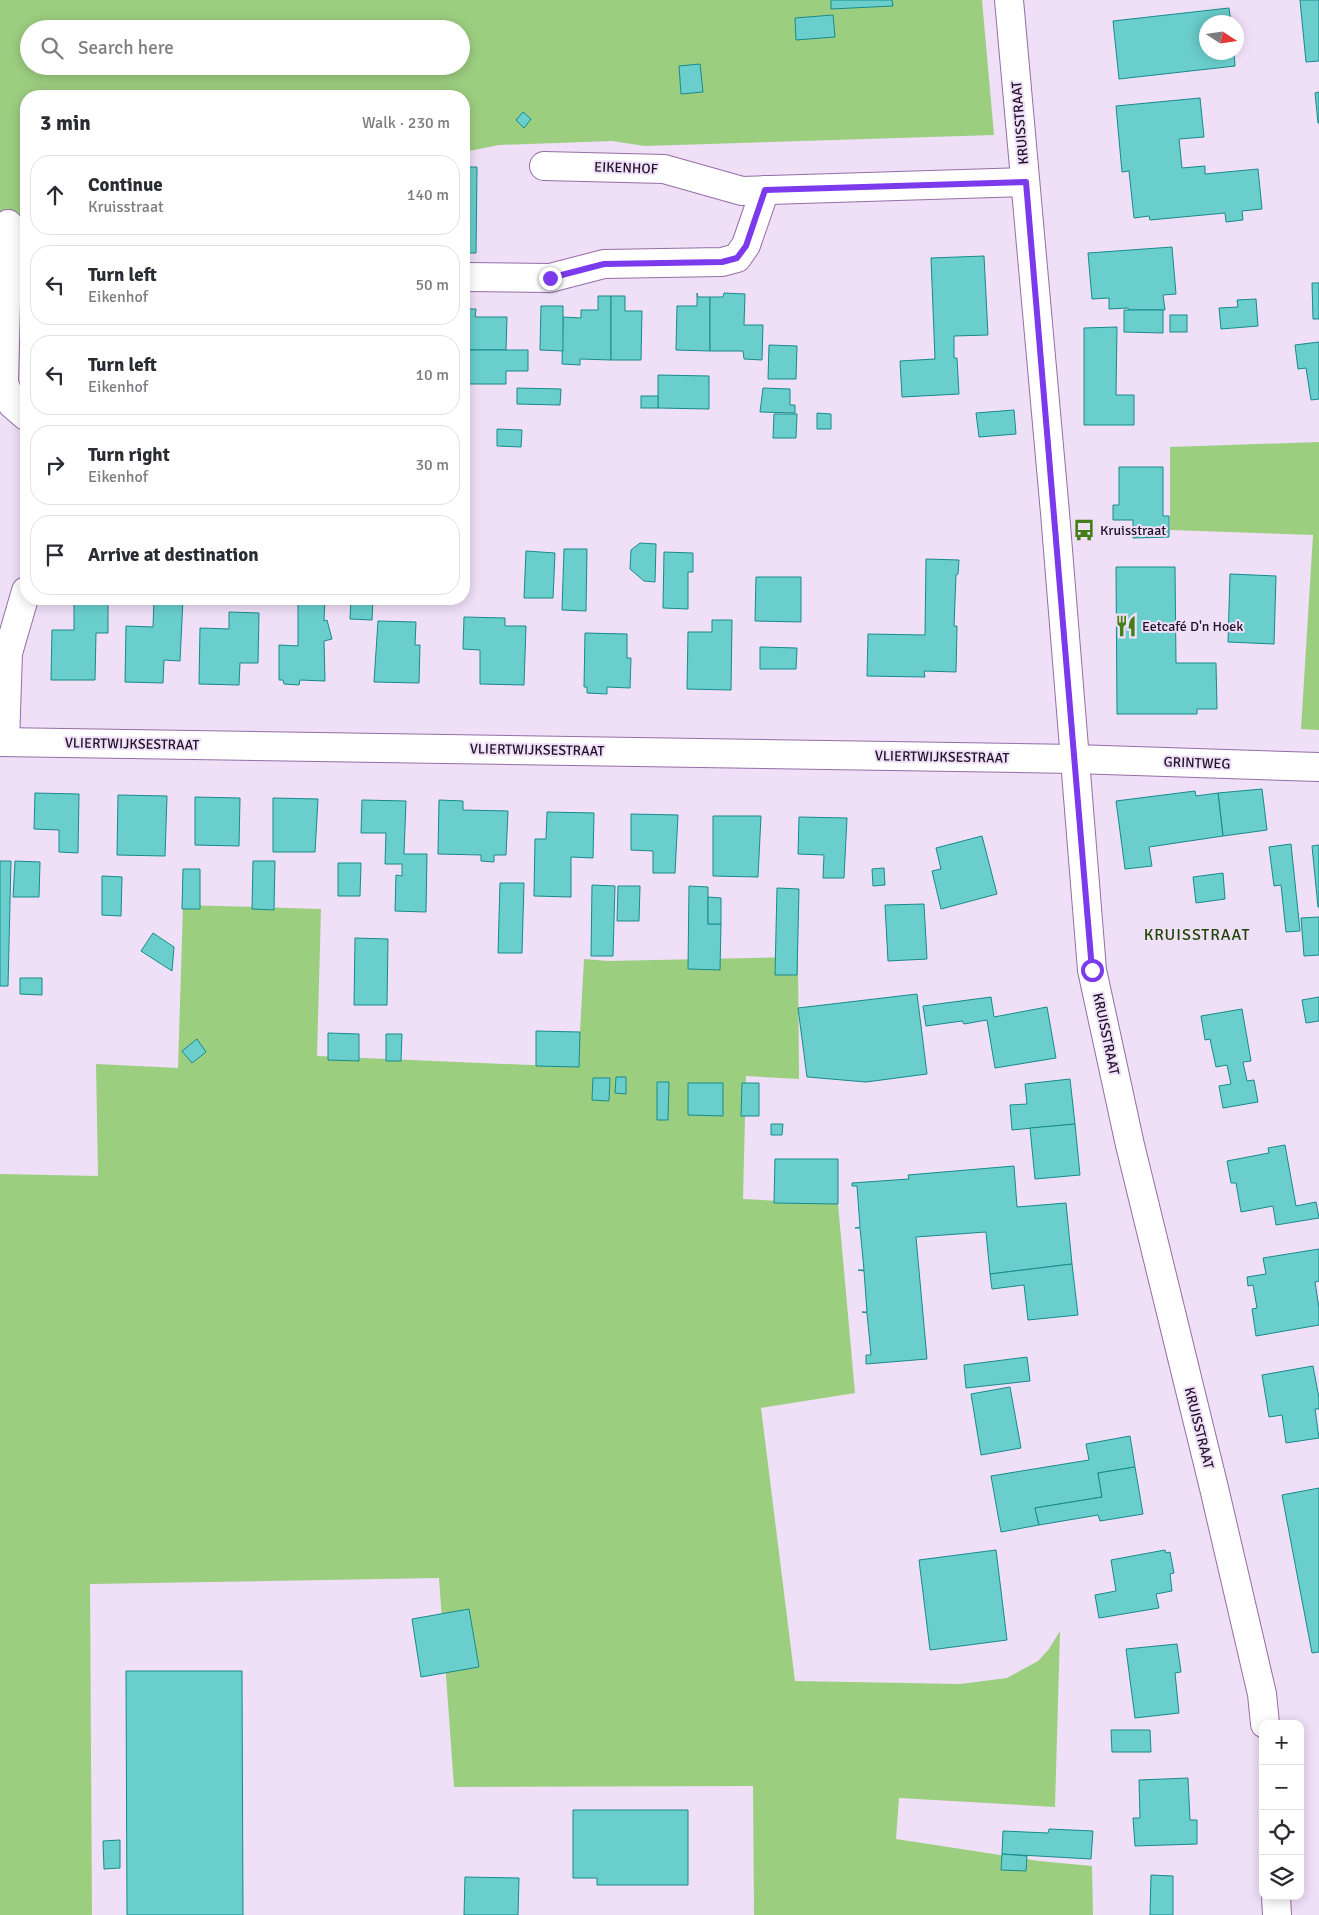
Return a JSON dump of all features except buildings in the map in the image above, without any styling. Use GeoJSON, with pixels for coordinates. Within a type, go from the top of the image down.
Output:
{"type":"FeatureCollection","features":[{"type":"Feature","properties":{"kind":"street","name":"KRUISSTRAAT"},"geometry":{"type":"LineString","coordinates":[[1009,0],[1092,970],[1130,1145],[1212,1479],[1262,1694],[1265,1720]]}},
{"type":"Feature","properties":{"kind":"street","name":"EIKENHOF"},"geometry":{"type":"LineString","coordinates":[[544,166],[664,168],[742,190],[1026,182]]}},
{"type":"Feature","properties":{"kind":"street"},"geometry":{"type":"LineString","coordinates":[[470,277],[550,278],[604,264],[722,262],[737,258],[746,246],[765,190]]}},
{"type":"Feature","properties":{"kind":"street"},"geometry":{"type":"LineString","coordinates":[[8,224],[4,383],[12,404],[20,411]]}},
{"type":"Feature","properties":{"kind":"street"},"geometry":{"type":"LineString","coordinates":[[2,742],[8,653],[22,605]]}},
{"type":"Feature","properties":{"kind":"street","name":"VLIERTWIJKSESTRAAT"},"geometry":{"type":"LineString","coordinates":[[2,742],[1074,759]]}},
{"type":"Feature","properties":{"kind":"street","name":"GRINTWEG"},"geometry":{"type":"LineString","coordinates":[[1074,759],[1319,767]]}},
{"type":"Feature","properties":{"kind":"street"},"geometry":{"type":"LineString","coordinates":[[1276,1900],[1277,1915]]}},
{"type":"Feature","properties":{"kind":"green space"},"geometry":{"type":"Polygon","coordinates":[[[0,0],[982,0],[994,135],[645,146],[612,141],[499,145],[470,151],[470,90],[20,90],[20,225],[0,225],[0,0]]]}},
{"type":"Feature","properties":{"kind":"green space"},"geometry":{"type":"Polygon","coordinates":[[[1319,442],[1319,730],[1301,729],[1313,535],[1170,530],[1170,447],[1319,442]]]}},
{"type":"Feature","properties":{"kind":"green space"},"geometry":{"type":"Polygon","coordinates":[[[183,905],[321,909],[317,1056],[578,1067],[584,959],[608,961],[798,957],[799,1079],[746,1076],[743,1199],[838,1204],[855,1393],[761,1408],[795,1681],[960,1684],[1007,1678],[1038,1661],[1049,1649],[1060,1631],[1055,1807],[899,1798],[896,1839],[1039,1861],[1092,1866],[1093,1915],[754,1915],[753,1786],[454,1787],[439,1578],[90,1584],[92,1915],[0,1915],[0,1174],[98,1176],[96,1064],[178,1068],[183,905]]]}},
{"type":"Feature","properties":{"kind":"place","name":"Kruisstraat"},"geometry":{"type":"Point","coordinates":[1084,530]}},
{"type":"Feature","properties":{"kind":"place","name":"Eetcafé D'n Hoek"},"geometry":{"type":"Point","coordinates":[1126,626]}},
{"type":"Feature","properties":{"kind":"district","name":"KRUISSTRAAT"},"geometry":{"type":"Point","coordinates":[1197,935]}},
{"type":"Feature","properties":{"kind":"route"},"geometry":{"type":"LineString","coordinates":[[550,278],[604,264],[722,262],[737,258],[746,246],[765,190],[1026,182],[1092,970]]}}]}
